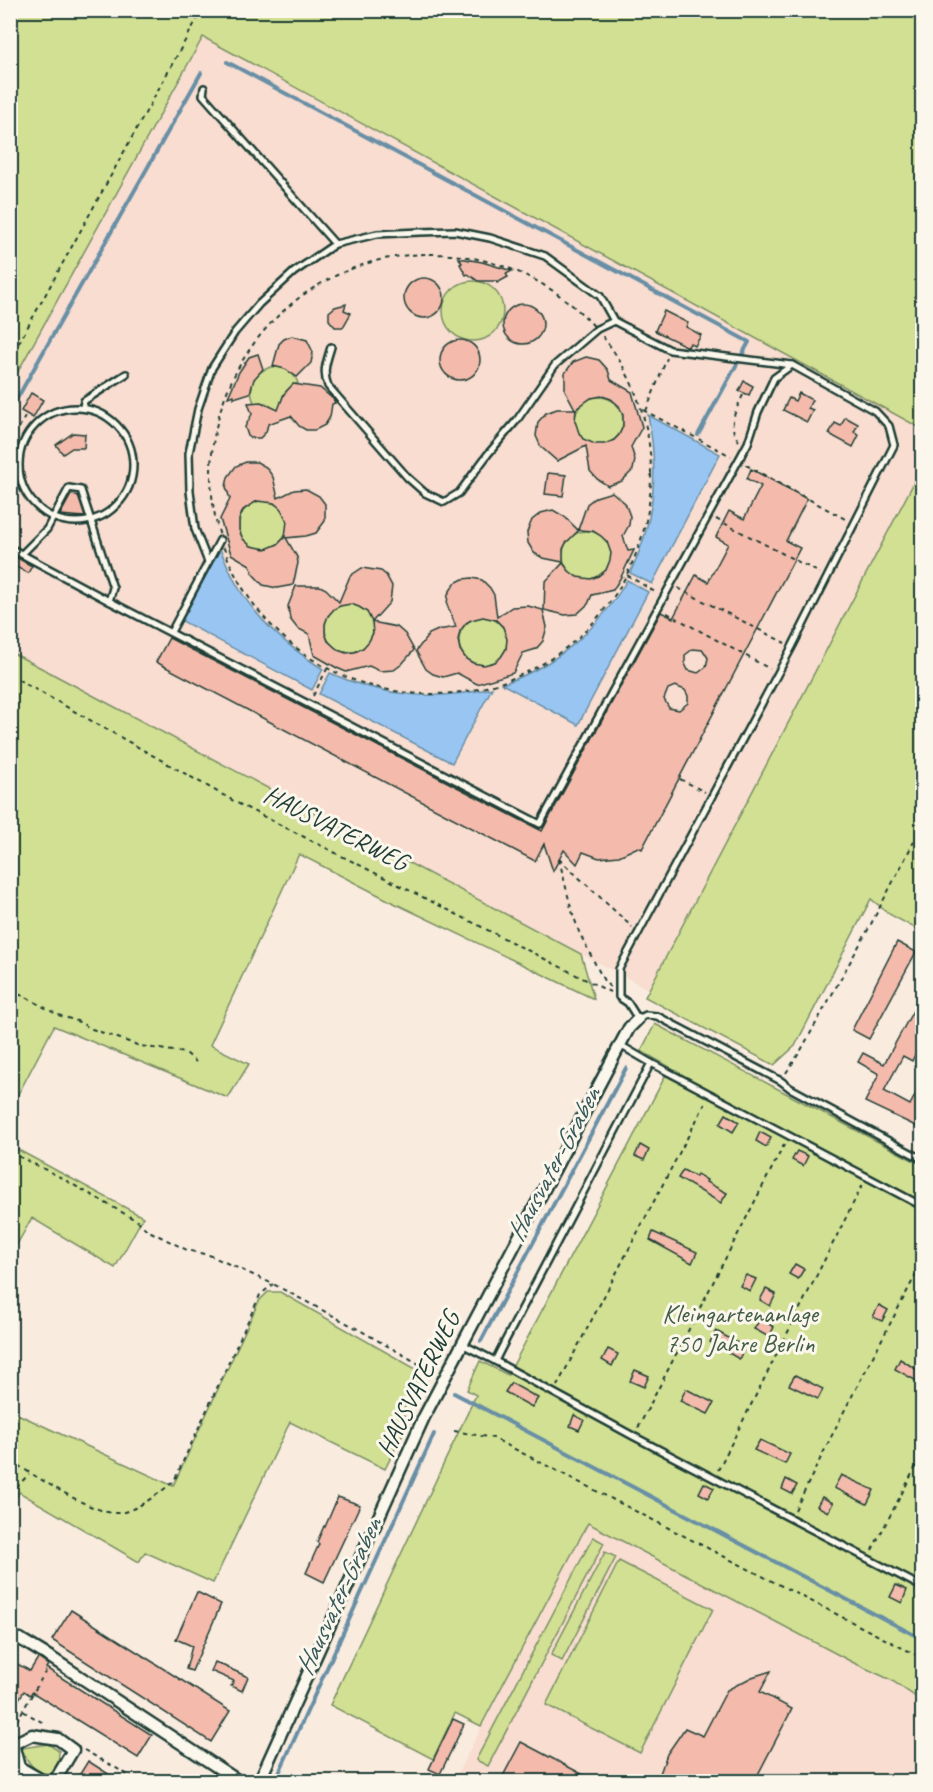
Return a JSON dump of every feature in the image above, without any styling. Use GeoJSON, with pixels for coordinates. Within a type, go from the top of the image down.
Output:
{"type":"FeatureCollection","features":[{"type":"Feature","properties":{"kind":"street","name":"HAUSVATERWEG"},"geometry":{"type":"LineString","coordinates":[[259,1782],[419,1428],[629,1028],[638,1019]]}},
{"type":"Feature","properties":{"kind":"street"},"geometry":{"type":"LineString","coordinates":[[10,1638],[20,1639],[53,1659],[240,1782]]}},
{"type":"Feature","properties":{"kind":"street"},"geometry":{"type":"LineString","coordinates":[[45,1782],[19,1767],[12,1743],[32,1734],[58,1739],[73,1750],[54,1782]]}},
{"type":"Feature","properties":{"kind":"street"},"geometry":{"type":"LineString","coordinates":[[11,1782],[19,1767]]}},
{"type":"Feature","properties":{"kind":"lane"},"geometry":{"type":"LineString","coordinates":[[204,88],[203,95],[335,244]]}},
{"type":"Feature","properties":{"kind":"lane"},"geometry":{"type":"LineString","coordinates":[[208,562],[195,529],[190,491],[189,453],[198,409],[212,368],[235,332],[259,304],[294,272],[335,244],[377,234],[455,231],[490,238],[544,256],[600,296],[614,321],[670,350],[792,365],[875,411],[889,426],[894,446],[792,647],[619,969],[619,997],[628,1003],[638,1019],[646,1015],[657,1016],[922,1159]]}},
{"type":"Feature","properties":{"kind":"lane"},"geometry":{"type":"LineString","coordinates":[[331,347],[324,369],[328,386],[408,478],[425,494],[444,502],[459,493],[555,365],[597,329],[614,321]]}},
{"type":"Feature","properties":{"kind":"lane"},"geometry":{"type":"LineString","coordinates":[[10,548],[540,824],[745,447],[774,378],[792,365]]}},
{"type":"Feature","properties":{"kind":"lane"},"geometry":{"type":"LineString","coordinates":[[83,408],[84,401],[126,374]]}},
{"type":"Feature","properties":{"kind":"lane"},"geometry":{"type":"LineString","coordinates":[[83,408],[102,414],[120,427],[132,447],[135,470],[129,492],[115,510],[91,520],[73,521],[53,517],[33,505],[21,485],[18,462],[24,441],[38,422],[57,411],[83,408]]}},
{"type":"Feature","properties":{"kind":"lane"},"geometry":{"type":"LineString","coordinates":[[22,554],[47,529],[69,488],[81,490],[113,588],[109,601]]}},
{"type":"Feature","properties":{"kind":"lane"},"geometry":{"type":"LineString","coordinates":[[171,632],[220,540]]}},
{"type":"Feature","properties":{"kind":"lane"},"geometry":{"type":"LineString","coordinates":[[620,1045],[922,1206]]}},
{"type":"Feature","properties":{"kind":"lane"},"geometry":{"type":"LineString","coordinates":[[495,1361],[651,1063]]}},
{"type":"Feature","properties":{"kind":"lane"},"geometry":{"type":"LineString","coordinates":[[462,1344],[922,1587]]}},
{"type":"Feature","properties":{"kind":"path"},"geometry":{"type":"LineString","coordinates":[[10,359],[202,10]]}},
{"type":"Feature","properties":{"kind":"path"},"geometry":{"type":"LineString","coordinates":[[433,254],[479,259],[523,274],[543,285],[572,305],[597,329],[623,366],[642,409],[650,451],[651,494],[643,536],[627,575],[601,614],[568,647],[539,666],[507,681],[462,692],[416,694],[370,686],[327,669],[280,636],[255,607],[234,575],[220,540],[214,517],[210,471],[215,426],[221,404],[241,362],[261,333],[285,308],[322,282],[343,272],[387,258],[433,254]]}},
{"type":"Feature","properties":{"kind":"path"},"geometry":{"type":"LineString","coordinates":[[646,411],[670,350]]}},
{"type":"Feature","properties":{"kind":"path"},"geometry":{"type":"LineString","coordinates":[[744,393],[733,416],[732,424],[733,433],[745,447]]}},
{"type":"Feature","properties":{"kind":"path"},"geometry":{"type":"LineString","coordinates":[[642,409],[854,524]]}},
{"type":"Feature","properties":{"kind":"path"},"geometry":{"type":"LineString","coordinates":[[10,444],[26,415]]}},
{"type":"Feature","properties":{"kind":"path"},"geometry":{"type":"LineString","coordinates":[[10,497],[10,502]]}},
{"type":"Feature","properties":{"kind":"path"},"geometry":{"type":"LineString","coordinates":[[708,515],[827,577]]}},
{"type":"Feature","properties":{"kind":"path"},"geometry":{"type":"LineString","coordinates":[[627,575],[663,597]]}},
{"type":"Feature","properties":{"kind":"path"},"geometry":{"type":"LineString","coordinates":[[670,584],[792,647]]}},
{"type":"Feature","properties":{"kind":"path"},"geometry":{"type":"LineString","coordinates":[[657,608],[778,673]]}},
{"type":"Feature","properties":{"kind":"path"},"geometry":{"type":"LineString","coordinates":[[309,705],[327,669]]}},
{"type":"Feature","properties":{"kind":"path","name":"HAUSVATERWEG"},"geometry":{"type":"LineString","coordinates":[[10,675],[239,804],[619,997]]}},
{"type":"Feature","properties":{"kind":"path"},"geometry":{"type":"LineString","coordinates":[[680,779],[713,796]]}},
{"type":"Feature","properties":{"kind":"path"},"geometry":{"type":"LineString","coordinates":[[781,1081],[800,1052],[870,926],[922,826]]}},
{"type":"Feature","properties":{"kind":"path"},"geometry":{"type":"LineString","coordinates":[[619,997],[604,981],[579,932],[559,860],[639,931]]}},
{"type":"Feature","properties":{"kind":"path"},"geometry":{"type":"LineString","coordinates":[[10,991],[58,1015],[77,1020],[92,1029],[140,1046],[186,1053],[196,1062]]}},
{"type":"Feature","properties":{"kind":"path"},"geometry":{"type":"LineString","coordinates":[[553,1393],[711,1093]]}},
{"type":"Feature","properties":{"kind":"path"},"geometry":{"type":"LineString","coordinates":[[633,1436],[789,1135]]}},
{"type":"Feature","properties":{"kind":"path"},"geometry":{"type":"LineString","coordinates":[[10,1152],[139,1222],[147,1230],[187,1250],[209,1255],[273,1284],[357,1328],[444,1378]]}},
{"type":"Feature","properties":{"kind":"path"},"geometry":{"type":"LineString","coordinates":[[714,1478],[867,1176]]}},
{"type":"Feature","properties":{"kind":"path"},"geometry":{"type":"LineString","coordinates":[[791,1518],[922,1263]]}},
{"type":"Feature","properties":{"kind":"path"},"geometry":{"type":"LineString","coordinates":[[10,1461],[46,1484],[96,1508],[118,1514],[138,1506],[163,1491],[174,1481],[260,1295],[273,1284]]}},
{"type":"Feature","properties":{"kind":"path"},"geometry":{"type":"LineString","coordinates":[[454,1431],[493,1438],[922,1658]]}},
{"type":"Feature","properties":{"kind":"path"},"geometry":{"type":"LineString","coordinates":[[868,1558],[922,1455]]}},
{"type":"Feature","properties":{"kind":"path"},"geometry":{"type":"LineString","coordinates":[[10,1494],[30,1473]]}},
{"type":"Feature","properties":{"kind":"path"},"geometry":{"type":"LineString","coordinates":[[10,1731],[53,1659]]}},
{"type":"Feature","properties":{"kind":"path"},"geometry":{"type":"LineString","coordinates":[[73,1750],[85,1750],[132,1777]]}},
{"type":"Feature","properties":{"kind":"shaded area"},"geometry":{"type":"Polygon","coordinates":[[[203,37],[922,429],[922,467],[648,989],[11,652],[11,384],[203,37]]]}},
{"type":"Feature","properties":{"kind":"shaded area"},"geometry":{"type":"Polygon","coordinates":[[[588,1523],[852,1662],[891,1680],[922,1701],[922,1781],[453,1782],[588,1523]]]}},
{"type":"Feature","properties":{"kind":"green space"},"geometry":{"type":"Polygon","coordinates":[[[11,10],[922,11],[922,429],[203,37],[11,384],[11,10]]]}},
{"type":"Feature","properties":{"kind":"green space"},"geometry":{"type":"Polygon","coordinates":[[[467,281],[479,281],[490,286],[498,294],[503,311],[501,323],[490,336],[479,341],[467,341],[456,336],[448,328],[443,317],[443,305],[448,294],[456,286],[467,281]]]}},
{"type":"Feature","properties":{"kind":"green space"},"geometry":{"type":"Polygon","coordinates":[[[271,367],[287,370],[298,383],[283,395],[281,414],[266,403],[254,403],[252,397],[252,385],[256,376],[271,367]]]}},
{"type":"Feature","properties":{"kind":"green space"},"geometry":{"type":"Polygon","coordinates":[[[594,397],[604,397],[616,404],[623,416],[623,426],[616,438],[604,445],[594,445],[579,434],[575,426],[575,416],[586,401],[594,397]]]}},
{"type":"Feature","properties":{"kind":"green space"},"geometry":{"type":"Polygon","coordinates":[[[922,467],[922,932],[889,914],[871,899],[795,1046],[774,1065],[645,997],[922,467]]]}},
{"type":"Feature","properties":{"kind":"green space"},"geometry":{"type":"Polygon","coordinates":[[[258,501],[268,501],[280,508],[287,520],[287,530],[280,542],[268,549],[258,549],[243,538],[239,530],[239,520],[250,505],[258,501]]]}},
{"type":"Feature","properties":{"kind":"green space"},"geometry":{"type":"Polygon","coordinates":[[[582,531],[592,531],[604,538],[611,550],[611,560],[604,572],[592,579],[582,579],[567,568],[563,560],[563,550],[574,535],[582,531]]]}},
{"type":"Feature","properties":{"kind":"green space"},"geometry":{"type":"Polygon","coordinates":[[[344,604],[354,604],[366,611],[373,623],[373,633],[366,645],[354,652],[344,652],[329,641],[325,633],[325,623],[336,608],[344,604]]]}},
{"type":"Feature","properties":{"kind":"green space"},"geometry":{"type":"Polygon","coordinates":[[[478,617],[488,617],[500,624],[507,636],[507,646],[500,658],[488,665],[478,665],[463,654],[459,646],[459,636],[470,621],[478,617]]]}},
{"type":"Feature","properties":{"kind":"green space"},"geometry":{"type":"Polygon","coordinates":[[[11,652],[581,954],[594,999],[394,903],[299,854],[210,1045],[249,1064],[228,1098],[54,1026],[11,1108],[11,652]]]}},
{"type":"Feature","properties":{"kind":"green space","name":"Kleingartenanlage 750 Jahre Berlin"},"geometry":{"type":"Polygon","coordinates":[[[655,1024],[922,1165],[922,1701],[891,1680],[852,1662],[588,1523],[481,1726],[455,1713],[433,1759],[330,1705],[476,1395],[467,1390],[480,1361],[508,1375],[670,1067],[641,1051],[655,1024]]]}},
{"type":"Feature","properties":{"kind":"green space"},"geometry":{"type":"Polygon","coordinates":[[[11,1146],[143,1217],[115,1268],[32,1218],[11,1255],[11,1146]]]}},
{"type":"Feature","properties":{"kind":"green space"},"geometry":{"type":"Polygon","coordinates":[[[268,1292],[280,1292],[423,1373],[402,1413],[409,1421],[385,1469],[290,1422],[213,1583],[145,1552],[139,1562],[19,1492],[11,1507],[11,1411],[173,1486],[259,1301],[268,1292]]]}},
{"type":"Feature","properties":{"kind":"green space"},"geometry":{"type":"Polygon","coordinates":[[[593,1537],[604,1543],[488,1766],[476,1760],[593,1537]]]}},
{"type":"Feature","properties":{"kind":"green space"},"geometry":{"type":"Polygon","coordinates":[[[605,1552],[616,1557],[562,1661],[551,1655],[605,1552]]]}},
{"type":"Feature","properties":{"kind":"green space"},"geometry":{"type":"Polygon","coordinates":[[[619,1561],[713,1609],[640,1753],[546,1705],[619,1561]]]}},
{"type":"Feature","properties":{"kind":"green space"},"geometry":{"type":"Polygon","coordinates":[[[48,1744],[59,1751],[58,1762],[54,1770],[44,1773],[31,1765],[22,1748],[48,1744]]]}},
{"type":"Feature","properties":{"kind":"water"},"geometry":{"type":"Polygon","coordinates":[[[648,415],[720,454],[652,584],[630,573],[650,515],[654,476],[648,415]]]}},
{"type":"Feature","properties":{"kind":"water"},"geometry":{"type":"Polygon","coordinates":[[[220,549],[244,596],[263,621],[285,642],[323,669],[312,690],[182,621],[220,549]]]}},
{"type":"Feature","properties":{"kind":"water"},"geometry":{"type":"Polygon","coordinates":[[[627,580],[648,592],[578,725],[502,684],[540,667],[574,644],[603,614],[627,580]]]}},
{"type":"Feature","properties":{"kind":"water"},"geometry":{"type":"Polygon","coordinates":[[[330,673],[370,687],[410,694],[450,695],[492,688],[452,763],[319,694],[330,673]]]}},
{"type":"Feature","properties":{"kind":"building"},"geometry":{"type":"Polygon","coordinates":[[[459,258],[512,271],[506,274],[508,277],[497,283],[496,281],[478,281],[466,275],[459,258]]]}},
{"type":"Feature","properties":{"kind":"building"},"geometry":{"type":"Polygon","coordinates":[[[424,278],[438,284],[444,298],[438,312],[424,318],[410,312],[404,298],[410,284],[424,278]]]}},
{"type":"Feature","properties":{"kind":"building"},"geometry":{"type":"Polygon","coordinates":[[[346,304],[344,310],[351,313],[343,327],[335,327],[329,320],[329,312],[335,307],[346,304]]]}},
{"type":"Feature","properties":{"kind":"building"},"geometry":{"type":"Polygon","coordinates":[[[523,304],[531,305],[537,310],[542,316],[542,332],[537,338],[531,343],[523,344],[515,343],[509,338],[504,332],[503,324],[504,316],[509,310],[515,305],[523,304]]]}},
{"type":"Feature","properties":{"kind":"building"},"geometry":{"type":"Polygon","coordinates":[[[664,311],[688,323],[686,327],[701,335],[695,346],[690,343],[688,347],[655,331],[664,311]]]}},
{"type":"Feature","properties":{"kind":"building"},"geometry":{"type":"Polygon","coordinates":[[[292,336],[307,340],[313,352],[311,363],[297,377],[285,369],[273,366],[279,344],[292,336]]]}},
{"type":"Feature","properties":{"kind":"building"},"geometry":{"type":"Polygon","coordinates":[[[460,340],[468,341],[474,346],[479,352],[479,368],[474,374],[468,379],[460,380],[452,379],[446,374],[441,368],[440,360],[441,352],[446,346],[452,341],[460,340]]]}},
{"type":"Feature","properties":{"kind":"building"},"geometry":{"type":"Polygon","coordinates":[[[258,354],[263,369],[254,379],[250,393],[234,398],[234,395],[228,397],[239,372],[249,357],[258,354]]]}},
{"type":"Feature","properties":{"kind":"building"},"geometry":{"type":"Polygon","coordinates":[[[586,357],[599,360],[608,370],[611,380],[632,392],[642,427],[631,447],[635,460],[633,470],[622,481],[608,486],[590,471],[586,446],[557,461],[541,447],[536,436],[538,422],[546,413],[557,409],[575,409],[565,390],[565,373],[573,362],[586,357]],[[602,396],[591,398],[576,409],[575,421],[583,439],[595,444],[605,444],[619,435],[623,426],[623,415],[619,406],[611,399],[602,396]]]}},
{"type":"Feature","properties":{"kind":"building"},"geometry":{"type":"Polygon","coordinates":[[[744,381],[753,386],[749,395],[739,391],[744,381]]]}},
{"type":"Feature","properties":{"kind":"building"},"geometry":{"type":"Polygon","coordinates":[[[293,384],[320,388],[333,399],[335,403],[332,404],[330,417],[325,425],[315,430],[306,430],[299,426],[291,416],[268,424],[266,432],[260,438],[248,436],[245,427],[252,414],[248,403],[261,402],[278,410],[284,394],[293,384]]]}},
{"type":"Feature","properties":{"kind":"building"},"geometry":{"type":"Polygon","coordinates":[[[31,393],[43,400],[33,418],[21,411],[31,393]]]}},
{"type":"Feature","properties":{"kind":"building"},"geometry":{"type":"Polygon","coordinates":[[[799,393],[812,400],[808,408],[813,410],[807,422],[783,410],[789,398],[795,401],[799,393]]]}},
{"type":"Feature","properties":{"kind":"building"},"geometry":{"type":"Polygon","coordinates":[[[845,417],[858,424],[854,432],[859,435],[853,447],[829,434],[835,423],[841,426],[845,417]]]}},
{"type":"Feature","properties":{"kind":"building"},"geometry":{"type":"Polygon","coordinates":[[[73,433],[85,434],[84,448],[72,448],[63,454],[56,445],[73,433]]]}},
{"type":"Feature","properties":{"kind":"building"},"geometry":{"type":"Polygon","coordinates":[[[246,462],[257,462],[266,467],[273,477],[278,498],[294,490],[306,489],[319,496],[325,504],[325,521],[316,533],[286,538],[298,563],[293,585],[277,588],[263,585],[253,574],[250,565],[231,554],[220,519],[230,499],[226,487],[228,477],[236,466],[246,462]],[[257,501],[243,510],[239,520],[239,530],[243,539],[251,546],[266,549],[278,544],[285,537],[287,521],[281,509],[274,503],[257,501]]]}},
{"type":"Feature","properties":{"kind":"building"},"geometry":{"type":"Polygon","coordinates":[[[751,469],[807,499],[786,541],[800,548],[642,849],[638,847],[619,856],[599,858],[583,852],[577,864],[564,850],[553,871],[544,844],[535,861],[156,662],[169,638],[542,831],[661,612],[673,618],[696,575],[708,582],[728,544],[716,537],[729,511],[744,519],[761,486],[747,479],[751,469]],[[693,649],[685,655],[685,664],[688,670],[698,673],[706,667],[708,658],[703,650],[693,649]],[[675,686],[668,689],[664,699],[669,708],[679,710],[688,703],[688,696],[685,690],[675,686]]]}},
{"type":"Feature","properties":{"kind":"building"},"geometry":{"type":"Polygon","coordinates":[[[548,473],[566,475],[563,496],[545,494],[548,473]]]}},
{"type":"Feature","properties":{"kind":"building"},"geometry":{"type":"Polygon","coordinates":[[[612,492],[625,503],[630,516],[629,525],[623,536],[628,551],[634,550],[621,577],[613,590],[592,595],[588,604],[577,614],[565,615],[544,610],[545,582],[563,563],[577,577],[591,579],[606,570],[611,553],[607,542],[601,536],[593,531],[579,530],[563,549],[563,562],[543,558],[534,553],[528,543],[527,532],[532,520],[541,513],[553,510],[565,517],[578,530],[587,504],[596,497],[612,492]]]}},
{"type":"Feature","properties":{"kind":"building"},"geometry":{"type":"Polygon","coordinates":[[[71,495],[78,496],[85,517],[60,515],[71,495]]]}},
{"type":"Feature","properties":{"kind":"building"},"geometry":{"type":"Polygon","coordinates":[[[10,554],[32,566],[28,573],[10,564],[10,554]]]}},
{"type":"Feature","properties":{"kind":"building"},"geometry":{"type":"Polygon","coordinates":[[[362,568],[381,571],[392,586],[390,602],[372,622],[397,627],[405,634],[414,650],[394,670],[380,671],[369,666],[346,672],[337,668],[314,655],[309,634],[297,628],[290,619],[288,606],[296,586],[320,586],[339,602],[350,576],[362,568]],[[351,604],[334,609],[325,624],[328,641],[338,650],[346,653],[363,648],[373,633],[372,622],[367,612],[351,604]]]}},
{"type":"Feature","properties":{"kind":"building"},"geometry":{"type":"Polygon","coordinates":[[[463,579],[482,580],[490,588],[494,595],[497,617],[512,607],[528,606],[543,610],[547,627],[543,641],[536,649],[523,653],[513,673],[477,684],[457,673],[443,677],[426,669],[416,651],[429,634],[456,627],[447,605],[448,594],[455,583],[463,579]],[[483,617],[466,623],[460,631],[458,640],[460,650],[466,659],[484,665],[495,662],[501,657],[506,649],[507,639],[503,627],[496,620],[483,617]]]}},
{"type":"Feature","properties":{"kind":"building"},"geometry":{"type":"Polygon","coordinates":[[[897,942],[916,952],[869,1039],[852,1030],[897,942]]]}},
{"type":"Feature","properties":{"kind":"building"},"geometry":{"type":"Polygon","coordinates":[[[922,994],[922,1040],[912,1061],[903,1056],[884,1091],[910,1105],[922,1082],[922,1129],[865,1102],[879,1074],[858,1062],[863,1053],[884,1064],[922,994]]]}},
{"type":"Feature","properties":{"kind":"building"},"geometry":{"type":"Polygon","coordinates":[[[726,1114],[739,1122],[733,1132],[720,1124],[726,1114]]]}},
{"type":"Feature","properties":{"kind":"building"},"geometry":{"type":"Polygon","coordinates":[[[760,1132],[771,1138],[766,1147],[756,1141],[760,1132]]]}},
{"type":"Feature","properties":{"kind":"building"},"geometry":{"type":"Polygon","coordinates":[[[640,1145],[649,1150],[644,1160],[635,1156],[640,1145]]]}},
{"type":"Feature","properties":{"kind":"building"},"geometry":{"type":"Polygon","coordinates":[[[797,1151],[808,1156],[803,1166],[792,1160],[797,1151]]]}},
{"type":"Feature","properties":{"kind":"building"},"geometry":{"type":"Polygon","coordinates":[[[683,1170],[696,1177],[697,1174],[707,1180],[706,1182],[727,1193],[721,1203],[678,1178],[683,1170]]]}},
{"type":"Feature","properties":{"kind":"building"},"geometry":{"type":"Polygon","coordinates":[[[653,1232],[697,1252],[692,1263],[650,1240],[653,1232]]]}},
{"type":"Feature","properties":{"kind":"building"},"geometry":{"type":"Polygon","coordinates":[[[795,1264],[804,1269],[798,1279],[789,1274],[795,1264]]]}},
{"type":"Feature","properties":{"kind":"building"},"geometry":{"type":"Polygon","coordinates":[[[746,1275],[756,1279],[750,1291],[740,1286],[746,1275]]]}},
{"type":"Feature","properties":{"kind":"building"},"geometry":{"type":"Polygon","coordinates":[[[766,1289],[776,1294],[770,1306],[760,1300],[766,1289]]]}},
{"type":"Feature","properties":{"kind":"building"},"geometry":{"type":"Polygon","coordinates":[[[879,1305],[888,1310],[882,1321],[873,1317],[879,1305]]]}},
{"type":"Feature","properties":{"kind":"building"},"geometry":{"type":"Polygon","coordinates":[[[760,1319],[774,1327],[769,1337],[754,1329],[760,1319]]]}},
{"type":"Feature","properties":{"kind":"building"},"geometry":{"type":"Polygon","coordinates":[[[716,1331],[745,1347],[739,1359],[710,1342],[716,1331]]]}},
{"type":"Feature","properties":{"kind":"building"},"geometry":{"type":"Polygon","coordinates":[[[608,1349],[618,1354],[612,1366],[602,1360],[608,1349]]]}},
{"type":"Feature","properties":{"kind":"building"},"geometry":{"type":"Polygon","coordinates":[[[900,1359],[922,1373],[922,1384],[895,1369],[900,1359]]]}},
{"type":"Feature","properties":{"kind":"building"},"geometry":{"type":"Polygon","coordinates":[[[635,1370],[649,1376],[644,1387],[630,1381],[635,1370]]]}},
{"type":"Feature","properties":{"kind":"building"},"geometry":{"type":"Polygon","coordinates":[[[795,1375],[823,1389],[818,1399],[789,1385],[795,1375]]]}},
{"type":"Feature","properties":{"kind":"building"},"geometry":{"type":"Polygon","coordinates":[[[511,1383],[538,1398],[532,1407],[505,1392],[511,1383]]]}},
{"type":"Feature","properties":{"kind":"building"},"geometry":{"type":"Polygon","coordinates":[[[686,1389],[714,1403],[708,1414],[680,1401],[686,1389]]]}},
{"type":"Feature","properties":{"kind":"building"},"geometry":{"type":"Polygon","coordinates":[[[574,1415],[584,1420],[579,1430],[570,1426],[574,1415]]]}},
{"type":"Feature","properties":{"kind":"building"},"geometry":{"type":"Polygon","coordinates":[[[760,1440],[790,1454],[785,1464],[754,1450],[760,1440]]]}},
{"type":"Feature","properties":{"kind":"building"},"geometry":{"type":"Polygon","coordinates":[[[841,1475],[874,1490],[867,1504],[834,1488],[841,1475]]]}},
{"type":"Feature","properties":{"kind":"building"},"geometry":{"type":"Polygon","coordinates":[[[786,1479],[797,1485],[792,1494],[782,1489],[786,1479]]]}},
{"type":"Feature","properties":{"kind":"building"},"geometry":{"type":"Polygon","coordinates":[[[704,1483],[714,1488],[708,1498],[699,1493],[704,1483]]]}},
{"type":"Feature","properties":{"kind":"building"},"geometry":{"type":"Polygon","coordinates":[[[338,1497],[360,1505],[324,1582],[306,1573],[319,1544],[317,1542],[338,1497]]]}},
{"type":"Feature","properties":{"kind":"building"},"geometry":{"type":"Polygon","coordinates":[[[822,1497],[833,1503],[828,1512],[817,1506],[822,1497]]]}},
{"type":"Feature","properties":{"kind":"building"},"geometry":{"type":"Polygon","coordinates":[[[896,1585],[907,1590],[902,1603],[890,1597],[896,1585]]]}},
{"type":"Feature","properties":{"kind":"building"},"geometry":{"type":"Polygon","coordinates":[[[197,1592],[221,1604],[192,1671],[186,1669],[192,1646],[176,1639],[197,1592]]]}},
{"type":"Feature","properties":{"kind":"building"},"geometry":{"type":"Polygon","coordinates":[[[71,1610],[230,1711],[211,1742],[52,1640],[71,1610]]]}},
{"type":"Feature","properties":{"kind":"building"},"geometry":{"type":"Polygon","coordinates":[[[38,1658],[48,1665],[46,1668],[152,1735],[138,1758],[32,1692],[30,1695],[24,1691],[10,1713],[10,1660],[30,1671],[38,1658]]]}},
{"type":"Feature","properties":{"kind":"building"},"geometry":{"type":"Polygon","coordinates":[[[215,1662],[248,1677],[242,1691],[231,1686],[234,1681],[211,1671],[215,1662]]]}},
{"type":"Feature","properties":{"kind":"building"},"geometry":{"type":"Polygon","coordinates":[[[771,1671],[760,1692],[792,1709],[754,1782],[657,1782],[667,1754],[685,1728],[703,1736],[727,1690],[752,1677],[771,1671]]]}},
{"type":"Feature","properties":{"kind":"building"},"geometry":{"type":"Polygon","coordinates":[[[453,1719],[464,1724],[440,1774],[429,1769],[453,1719]]]}},
{"type":"Feature","properties":{"kind":"building"},"geometry":{"type":"Polygon","coordinates":[[[521,1742],[597,1782],[509,1782],[502,1778],[521,1742]]]}},
{"type":"Feature","properties":{"kind":"building"},"geometry":{"type":"Polygon","coordinates":[[[88,1761],[121,1782],[75,1782],[88,1761]]]}},
{"type":"Feature","properties":{"kind":"waterway"},"geometry":{"type":"LineString","coordinates":[[227,62],[749,342],[698,435]]}},
{"type":"Feature","properties":{"kind":"waterway"},"geometry":{"type":"LineString","coordinates":[[10,411],[201,73]]}},
{"type":"Feature","properties":{"kind":"waterway","name":"Hausvater-Graben"},"geometry":{"type":"LineString","coordinates":[[481,1341],[626,1068]]}},
{"type":"Feature","properties":{"kind":"waterway"},"geometry":{"type":"LineString","coordinates":[[454,1393],[922,1639]]}},
{"type":"Feature","properties":{"kind":"waterway","name":"Hausvater-Graben"},"geometry":{"type":"LineString","coordinates":[[278,1775],[434,1434]]}}]}
